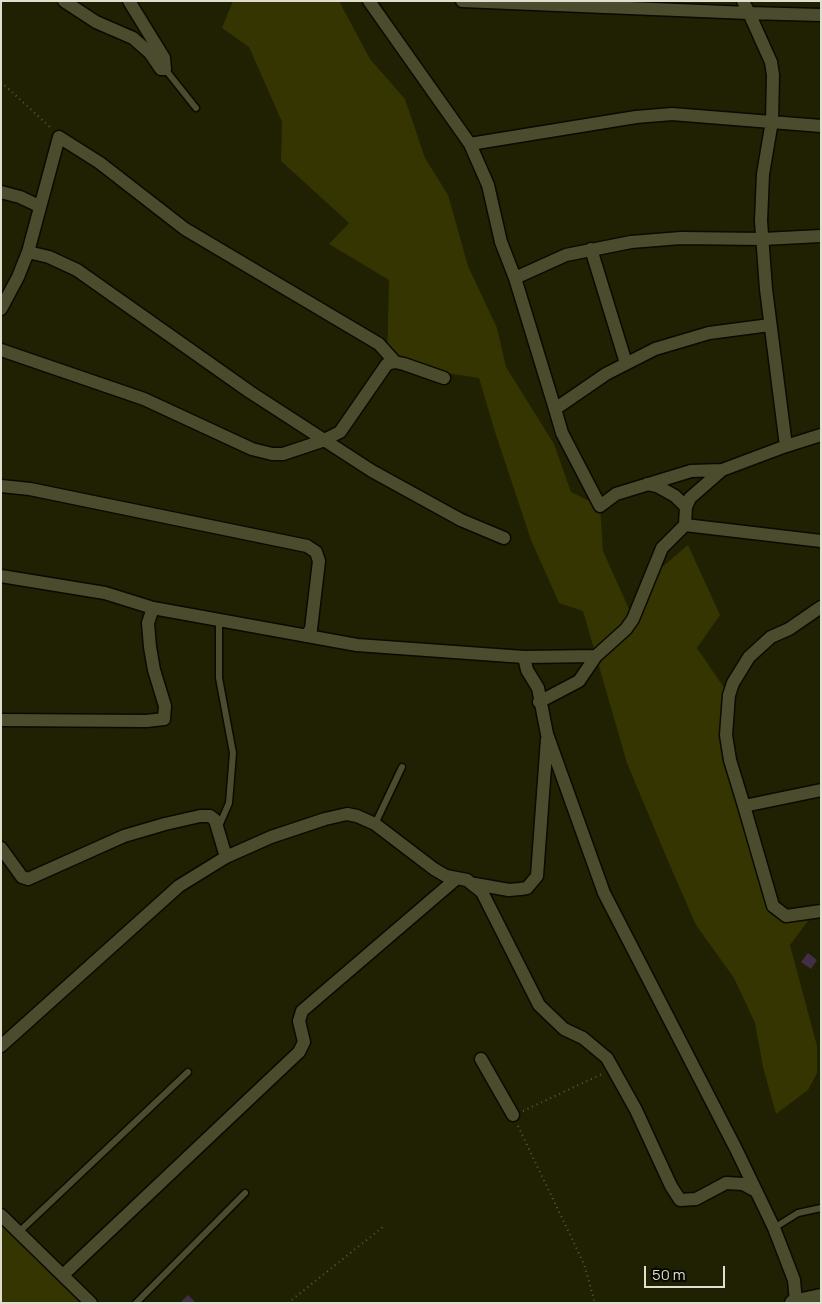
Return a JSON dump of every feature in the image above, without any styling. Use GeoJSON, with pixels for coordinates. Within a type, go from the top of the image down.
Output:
{"type":"FeatureCollection","features":[{"type":"Feature","properties":{"kind":"street"},"geometry":{"type":"LineString","coordinates":[[64,1],[96,22],[133,38],[150,53],[161,69],[165,69],[164,58],[137,18],[129,1]]}},
{"type":"Feature","properties":{"kind":"street"},"geometry":{"type":"LineString","coordinates":[[368,1],[470,144],[488,185],[501,242],[515,278],[562,433],[600,506],[616,494],[646,484],[691,471],[722,470],[821,435]]}},
{"type":"Feature","properties":{"kind":"street"},"geometry":{"type":"LineString","coordinates":[[462,1],[746,7],[821,15]]}},
{"type":"Feature","properties":{"kind":"street"},"geometry":{"type":"LineString","coordinates":[[746,7],[771,62],[774,90],[772,121],[761,190],[762,239],[770,325],[786,446]]}},
{"type":"Feature","properties":{"kind":"street"},"geometry":{"type":"LineString","coordinates":[[470,144],[636,116],[690,115],[821,126]]}},
{"type":"Feature","properties":{"kind":"street"},"geometry":{"type":"LineString","coordinates":[[1,309],[18,277],[28,252],[59,137],[100,163],[185,229],[379,344],[395,362],[444,378]]}},
{"type":"Feature","properties":{"kind":"street"},"geometry":{"type":"LineString","coordinates":[[1,192],[20,197],[39,206]]}},
{"type":"Feature","properties":{"kind":"street"},"geometry":{"type":"LineString","coordinates":[[515,278],[555,258],[631,242],[681,238],[762,239],[821,236]]}},
{"type":"Feature","properties":{"kind":"street"},"geometry":{"type":"LineString","coordinates":[[591,249],[626,363]]}},
{"type":"Feature","properties":{"kind":"street"},"geometry":{"type":"LineString","coordinates":[[28,252],[77,270],[322,441],[402,489],[504,538]]}},
{"type":"Feature","properties":{"kind":"street"},"geometry":{"type":"LineString","coordinates":[[555,410],[626,363],[676,341],[709,333],[770,325]]}},
{"type":"Feature","properties":{"kind":"street"},"geometry":{"type":"LineString","coordinates":[[1,350],[144,399],[263,453],[283,454],[322,441],[340,432],[379,374],[387,364],[395,362]]}},
{"type":"Feature","properties":{"kind":"street"},"geometry":{"type":"LineString","coordinates":[[539,702],[579,681],[596,656],[629,624],[662,548],[685,525],[686,507],[690,498],[722,470]]}},
{"type":"Feature","properties":{"kind":"street"},"geometry":{"type":"LineString","coordinates":[[646,484],[657,486],[676,496],[686,507]]}},
{"type":"Feature","properties":{"kind":"street"},"geometry":{"type":"LineString","coordinates":[[1,486],[30,489],[307,546],[316,552],[319,561],[311,629],[306,636]]}},
{"type":"Feature","properties":{"kind":"street"},"geometry":{"type":"LineString","coordinates":[[685,525],[821,541]]}},
{"type":"Feature","properties":{"kind":"street"},"geometry":{"type":"LineString","coordinates":[[1,576],[92,590],[153,608],[357,645],[524,657],[596,656]]}},
{"type":"Feature","properties":{"kind":"street"},"geometry":{"type":"LineString","coordinates":[[821,607],[759,647],[749,656],[733,683],[726,709],[726,735],[730,760],[773,906],[786,916],[821,911]]}},
{"type":"Feature","properties":{"kind":"street"},"geometry":{"type":"LineString","coordinates":[[1,720],[146,721],[164,719],[165,706],[154,670],[150,647],[148,624],[153,608]]}},
{"type":"Feature","properties":{"kind":"street"},"geometry":{"type":"LineString","coordinates":[[524,657],[526,670],[538,688],[539,702],[547,734],[604,893],[736,1149],[754,1190],[774,1228],[794,1280],[795,1302],[821,1297]]}},
{"type":"Feature","properties":{"kind":"street"},"geometry":{"type":"LineString","coordinates":[[1,1046],[179,886],[226,857],[270,837],[337,816],[347,814],[357,816],[375,824],[446,876],[475,884],[509,890],[527,888],[537,876],[547,734]]}},
{"type":"Feature","properties":{"kind":"street"},"geometry":{"type":"LineString","coordinates":[[744,806],[821,790]]}},
{"type":"Feature","properties":{"kind":"street"},"geometry":{"type":"LineString","coordinates":[[1,848],[24,879],[44,873],[105,844],[165,824],[200,816],[210,816],[219,826],[226,857]]}},
{"type":"Feature","properties":{"kind":"street"},"geometry":{"type":"LineString","coordinates":[[63,1275],[299,1052],[304,1042],[299,1021],[302,1011],[456,879]]}},
{"type":"Feature","properties":{"kind":"street"},"geometry":{"type":"LineString","coordinates":[[475,884],[489,904],[539,1005],[564,1030],[583,1038],[607,1058],[636,1110],[671,1186],[680,1200],[696,1199],[726,1183],[743,1184],[754,1190]]}},
{"type":"Feature","properties":{"kind":"street"},"geometry":{"type":"LineString","coordinates":[[481,1059],[513,1115]]}},
{"type":"Feature","properties":{"kind":"street"},"geometry":{"type":"LineString","coordinates":[[1,1215],[90,1303]]}},
{"type":"Feature","properties":{"kind":"lane"},"geometry":{"type":"LineString","coordinates":[[165,69],[196,108]]}},
{"type":"Feature","properties":{"kind":"lane"},"geometry":{"type":"LineString","coordinates":[[219,619],[219,678],[234,753],[229,803],[219,826]]}},
{"type":"Feature","properties":{"kind":"lane"},"geometry":{"type":"LineString","coordinates":[[375,824],[402,767]]}},
{"type":"Feature","properties":{"kind":"lane"},"geometry":{"type":"LineString","coordinates":[[20,1232],[188,1072]]}},
{"type":"Feature","properties":{"kind":"lane"},"geometry":{"type":"LineString","coordinates":[[136,1303],[245,1192]]}},
{"type":"Feature","properties":{"kind":"lane"},"geometry":{"type":"LineString","coordinates":[[774,1228],[798,1213],[821,1208]]}},
{"type":"Feature","properties":{"kind":"path"},"geometry":{"type":"LineString","coordinates":[[1,82],[59,137]]}},
{"type":"Feature","properties":{"kind":"path"},"geometry":{"type":"LineString","coordinates":[[595,1303],[584,1264],[513,1115],[613,1069]]}},
{"type":"Feature","properties":{"kind":"path"},"geometry":{"type":"LineString","coordinates":[[288,1303],[384,1226]]}},
{"type":"Feature","properties":{"kind":"shaded area"},"geometry":{"type":"Polygon","coordinates":[[[233,1],[339,1],[370,59],[405,99],[425,158],[448,195],[468,266],[497,328],[506,367],[554,444],[571,492],[600,506],[603,551],[633,618],[648,579],[688,545],[720,615],[697,648],[729,695],[726,735],[779,912],[814,913],[790,945],[817,1046],[817,1073],[808,1090],[776,1114],[763,1067],[755,1023],[734,978],[696,925],[668,861],[627,763],[583,611],[559,603],[531,540],[479,378],[387,364],[389,280],[329,244],[349,223],[281,161],[282,122],[249,47],[222,28],[233,1]]]}},
{"type":"Feature","properties":{"kind":"shaded area"},"geometry":{"type":"Polygon","coordinates":[[[1,1222],[82,1303],[1,1303],[1,1222]]]}},
{"type":"Feature","properties":{"kind":"building"},"geometry":{"type":"Polygon","coordinates":[[[808,953],[817,960],[811,969],[801,962],[808,953]]]}},
{"type":"Feature","properties":{"kind":"building"},"geometry":{"type":"Polygon","coordinates":[[[188,1295],[196,1303],[180,1303],[188,1295]]]}}]}
